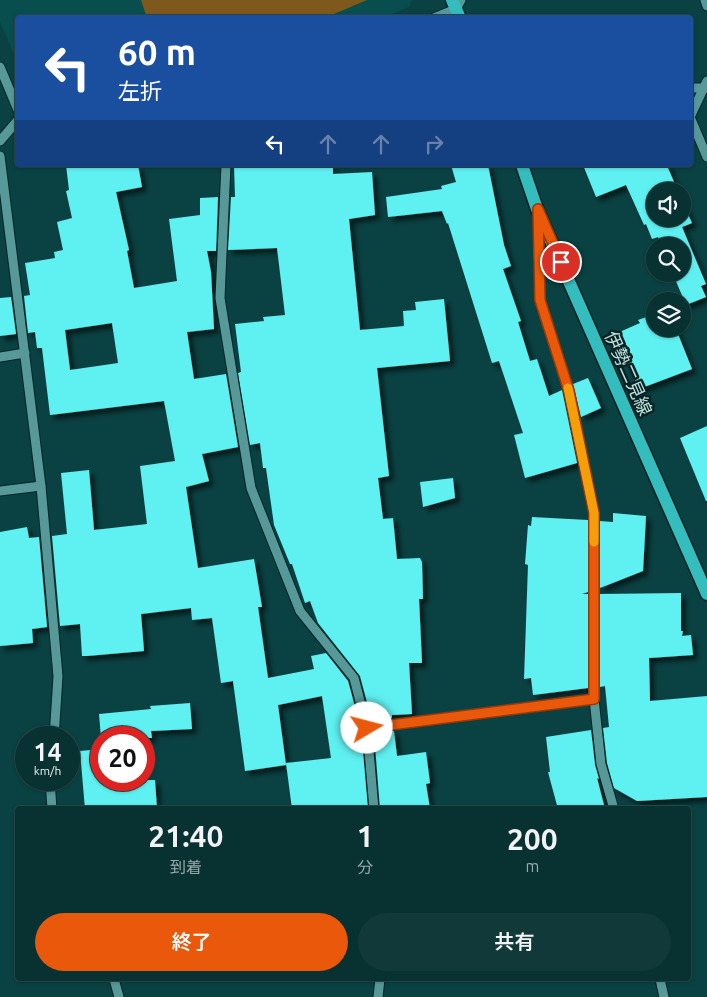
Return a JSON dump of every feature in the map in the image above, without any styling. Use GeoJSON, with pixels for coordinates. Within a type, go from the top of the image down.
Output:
{"type":"FeatureCollection","features":[{"type":"Feature","properties":{"kind":"main road","name":"伊勢二見線"},"geometry":{"type":"LineString","coordinates":[[523,167],[538,209],[707,594]]}},
{"type":"Feature","properties":{"kind":"street"},"geometry":{"type":"LineString","coordinates":[[705,0],[707,6]]}},
{"type":"Feature","properties":{"kind":"street"},"geometry":{"type":"LineString","coordinates":[[440,15],[457,7]]}},
{"type":"Feature","properties":{"kind":"street"},"geometry":{"type":"LineString","coordinates":[[0,67],[15,103]]}},
{"type":"Feature","properties":{"kind":"street"},"geometry":{"type":"LineString","coordinates":[[693,88],[706,86]]}},
{"type":"Feature","properties":{"kind":"street"},"geometry":{"type":"LineString","coordinates":[[693,111],[706,86]]}},
{"type":"Feature","properties":{"kind":"street"},"geometry":{"type":"LineString","coordinates":[[0,140],[15,123]]}},
{"type":"Feature","properties":{"kind":"street"},"geometry":{"type":"LineString","coordinates":[[693,124],[707,157]]}},
{"type":"Feature","properties":{"kind":"street"},"geometry":{"type":"LineString","coordinates":[[0,156],[41,486],[58,676],[55,726]]}},
{"type":"Feature","properties":{"kind":"street"},"geometry":{"type":"LineString","coordinates":[[226,167],[220,298],[251,488],[300,611],[354,678],[367,728],[374,806]]}},
{"type":"Feature","properties":{"kind":"street"},"geometry":{"type":"LineString","coordinates":[[538,209],[540,300],[569,391],[594,513],[594,699],[601,764],[613,806]]}},
{"type":"Feature","properties":{"kind":"street"},"geometry":{"type":"LineString","coordinates":[[0,240],[10,239]]}},
{"type":"Feature","properties":{"kind":"street"},"geometry":{"type":"LineString","coordinates":[[0,357],[24,354]]}},
{"type":"Feature","properties":{"kind":"street"},"geometry":{"type":"LineString","coordinates":[[0,491],[41,486]]}},
{"type":"Feature","properties":{"kind":"street"},"geometry":{"type":"LineString","coordinates":[[367,728],[594,699]]}},
{"type":"Feature","properties":{"kind":"street"},"geometry":{"type":"LineString","coordinates":[[51,791],[52,806]]}},
{"type":"Feature","properties":{"kind":"street"},"geometry":{"type":"LineString","coordinates":[[115,981],[119,997]]}},
{"type":"Feature","properties":{"kind":"street"},"geometry":{"type":"LineString","coordinates":[[378,997],[380,981]]}},
{"type":"Feature","properties":{"kind":"street"},"geometry":{"type":"LineString","coordinates":[[660,981],[664,997]]}},
{"type":"Feature","properties":{"kind":"shaded area"},"geometry":{"type":"Polygon","coordinates":[[[0,0],[412,0],[409,7],[389,15],[15,15],[15,57],[0,22],[0,0]]]}},
{"type":"Feature","properties":{"kind":"shaded area"},"geometry":{"type":"Polygon","coordinates":[[[141,0],[367,0],[332,15],[146,15],[141,0]]]}},
{"type":"Feature","properties":{"kind":"building"},"geometry":{"type":"Polygon","coordinates":[[[66,167],[138,167],[142,187],[116,192],[129,250],[127,251],[134,288],[177,281],[169,219],[200,215],[200,198],[218,197],[216,251],[207,251],[211,272],[214,329],[187,332],[194,379],[226,374],[238,447],[202,454],[209,481],[186,487],[198,568],[254,559],[262,607],[258,607],[268,678],[314,669],[311,656],[326,653],[348,681],[361,729],[368,806],[292,806],[286,763],[331,758],[322,696],[278,705],[286,765],[245,771],[233,681],[221,683],[212,618],[192,620],[191,608],[141,614],[144,651],[87,656],[82,656],[80,624],[60,626],[52,536],[67,534],[61,473],[89,470],[94,530],[147,524],[140,466],[175,461],[164,401],[50,415],[42,348],[37,348],[35,332],[28,333],[24,296],[30,295],[25,263],[55,258],[54,252],[63,250],[57,222],[72,218],[66,191],[69,190],[66,167]],[[112,323],[65,330],[70,370],[118,363],[112,323]]]}},
{"type":"Feature","properties":{"kind":"building"},"geometry":{"type":"Polygon","coordinates":[[[234,167],[333,167],[333,174],[372,172],[375,215],[349,219],[360,330],[404,326],[403,311],[416,310],[415,302],[444,299],[450,361],[377,368],[389,476],[378,478],[383,519],[393,518],[397,559],[420,558],[422,562],[423,599],[419,599],[422,663],[409,663],[412,714],[392,715],[392,718],[372,721],[360,676],[318,623],[310,601],[305,603],[292,564],[290,564],[274,525],[266,468],[263,468],[260,443],[250,445],[238,373],[241,372],[235,324],[264,321],[263,317],[285,315],[277,248],[228,250],[231,197],[235,197],[234,167]]]}},
{"type":"Feature","properties":{"kind":"building"},"geometry":{"type":"Polygon","coordinates":[[[452,167],[488,167],[504,245],[511,266],[503,269],[521,321],[518,322],[530,361],[537,359],[549,396],[562,390],[577,463],[525,478],[514,435],[523,433],[499,361],[492,363],[448,223],[442,211],[388,217],[386,197],[442,189],[441,186],[456,182],[452,167]]]}},
{"type":"Feature","properties":{"kind":"building"},"geometry":{"type":"Polygon","coordinates":[[[584,167],[669,167],[668,168],[674,182],[646,182],[646,224],[644,225],[626,185],[596,197],[584,167]]]}},
{"type":"Feature","properties":{"kind":"building"},"geometry":{"type":"Polygon","coordinates":[[[647,227],[682,227],[686,237],[658,237],[651,237],[647,227]]]}},
{"type":"Feature","properties":{"kind":"building"},"geometry":{"type":"Polygon","coordinates":[[[691,248],[706,284],[701,286],[706,297],[691,303],[691,292],[681,292],[676,282],[691,282],[691,248]]]}},
{"type":"Feature","properties":{"kind":"building"},"geometry":{"type":"Polygon","coordinates":[[[11,297],[16,334],[0,336],[0,298],[11,297]]]}},
{"type":"Feature","properties":{"kind":"building"},"geometry":{"type":"Polygon","coordinates":[[[646,317],[646,337],[679,337],[692,369],[639,389],[615,334],[640,323],[638,320],[646,317]]]}},
{"type":"Feature","properties":{"kind":"building"},"geometry":{"type":"Polygon","coordinates":[[[588,378],[601,408],[581,417],[573,384],[588,378]]]}},
{"type":"Feature","properties":{"kind":"building"},"geometry":{"type":"Polygon","coordinates":[[[707,426],[707,501],[706,501],[680,438],[707,426]]]}},
{"type":"Feature","properties":{"kind":"building"},"geometry":{"type":"Polygon","coordinates":[[[453,478],[455,498],[423,507],[420,482],[453,478]]]}},
{"type":"Feature","properties":{"kind":"building"},"geometry":{"type":"Polygon","coordinates":[[[613,513],[646,516],[643,571],[600,588],[600,521],[613,522],[613,513]]]}},
{"type":"Feature","properties":{"kind":"building"},"geometry":{"type":"Polygon","coordinates":[[[532,517],[588,520],[588,592],[582,594],[588,594],[588,688],[533,695],[531,678],[524,679],[528,565],[525,564],[528,525],[531,526],[532,517]]]}},
{"type":"Feature","properties":{"kind":"building"},"geometry":{"type":"Polygon","coordinates":[[[27,527],[29,538],[39,537],[47,627],[32,629],[33,643],[0,646],[0,532],[27,527]]]}},
{"type":"Feature","properties":{"kind":"building"},"geometry":{"type":"Polygon","coordinates":[[[681,593],[681,631],[683,631],[682,636],[691,635],[693,655],[649,658],[650,701],[707,696],[707,797],[637,801],[614,788],[607,763],[603,728],[609,727],[605,686],[600,687],[600,594],[681,593]]]}},
{"type":"Feature","properties":{"kind":"building"},"geometry":{"type":"Polygon","coordinates":[[[190,703],[192,729],[155,731],[155,726],[100,726],[99,714],[151,709],[150,706],[190,703]]]}},
{"type":"Feature","properties":{"kind":"building"},"geometry":{"type":"Polygon","coordinates":[[[591,730],[595,765],[599,779],[597,778],[604,806],[557,806],[548,772],[550,772],[546,737],[591,730]]]}},
{"type":"Feature","properties":{"kind":"building"},"geometry":{"type":"Polygon","coordinates":[[[394,731],[397,756],[426,752],[430,783],[426,784],[430,806],[380,806],[374,733],[394,731]]]}},
{"type":"Feature","properties":{"kind":"building"},"geometry":{"type":"Polygon","coordinates":[[[90,750],[90,791],[155,791],[155,780],[157,806],[85,806],[80,751],[90,750]]]}},
{"type":"Feature","properties":{"kind":"slow traffic"},"geometry":{"type":"LineString","coordinates":[[568,388],[594,513],[594,542]]}},
{"type":"Feature","properties":{"kind":"route"},"geometry":{"type":"LineString","coordinates":[[367,728],[594,699],[594,513],[569,391],[540,300],[538,209],[561,262]]}}]}
